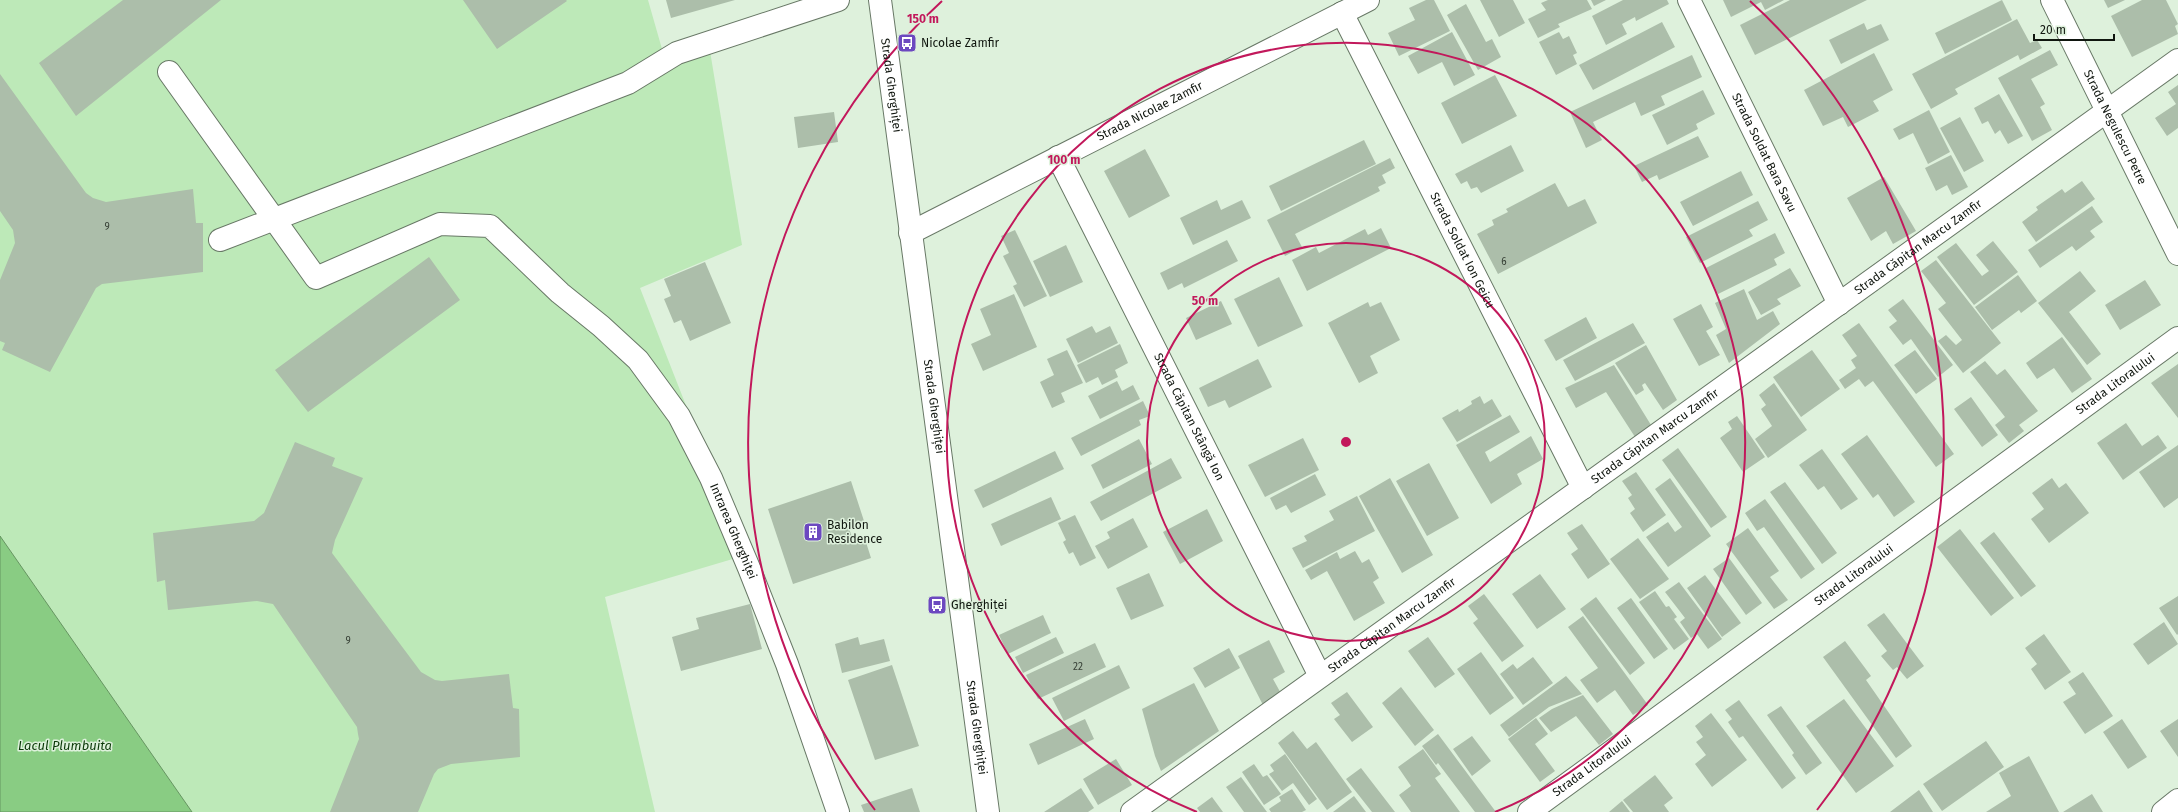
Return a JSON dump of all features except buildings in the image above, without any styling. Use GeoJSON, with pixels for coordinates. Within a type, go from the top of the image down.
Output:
{"type":"FeatureCollection","features":[{"type":"Feature","properties":{"kind":"street"},"geometry":{"type":"LineString","coordinates":[[220,240],[628,83],[677,53],[838,0]]}},
{"type":"Feature","properties":{"kind":"street","name":"Strada Gherghiței"},"geometry":{"type":"LineString","coordinates":[[880,0],[988,812]]}},
{"type":"Feature","properties":{"kind":"street","name":"Strada Nicolae Zamfir"},"geometry":{"type":"LineString","coordinates":[[910,233],[1368,0]]}},
{"type":"Feature","properties":{"kind":"street","name":"Strada Soldat Bara Savu"},"geometry":{"type":"LineString","coordinates":[[1690,0],[1839,304]]}},
{"type":"Feature","properties":{"kind":"street","name":"Strada Negulescu Petre"},"geometry":{"type":"LineString","coordinates":[[2052,0],[2178,254]]}},
{"type":"Feature","properties":{"kind":"street","name":"Strada Soldat Ion Geicu"},"geometry":{"type":"LineString","coordinates":[[1342,13],[1583,488]]}},
{"type":"Feature","properties":{"kind":"street","name":"Strada Căpitan Marcu Zamfir"},"geometry":{"type":"LineString","coordinates":[[1132,812],[2178,60]]}},
{"type":"Feature","properties":{"kind":"street"},"geometry":{"type":"LineString","coordinates":[[169,72],[275,219]]}},
{"type":"Feature","properties":{"kind":"street","name":"Strada Căpitan Stângă Ion"},"geometry":{"type":"LineString","coordinates":[[1058,157],[1320,676]]}},
{"type":"Feature","properties":{"kind":"street","name":"Intrarea Gherghiței"},"geometry":{"type":"LineString","coordinates":[[275,219],[316,278],[440,224],[490,226],[560,293],[601,326],[638,360],[679,416],[711,478],[787,664],[838,812]]}},
{"type":"Feature","properties":{"kind":"street","name":"Strada Litoralului"},"geometry":{"type":"LineString","coordinates":[[1529,812],[2178,338]]}},
{"type":"Feature","properties":{"kind":"street"},"geometry":{"type":"LineString","coordinates":[[2163,812],[2178,800]]}},
{"type":"Feature","properties":{"kind":"shaded area"},"geometry":{"type":"Polygon","coordinates":[[[0,0],[648,0],[664,56],[710,51],[742,245],[640,288],[723,500],[736,558],[605,597],[655,812],[192,812],[0,536],[0,0]]]}},
{"type":"Feature","properties":{"kind":"water","name":"Lacul Plumbuita"},"geometry":{"type":"Polygon","coordinates":[[[0,536],[192,812],[0,812],[0,536]]]}},
{"type":"Feature","properties":{"kind":"place","name":"Nicolae Zamfir"},"geometry":{"type":"Point","coordinates":[907,43]}},
{"type":"Feature","properties":{"kind":"place","name":"Babilon Residence"},"geometry":{"type":"Point","coordinates":[813,532]}},
{"type":"Feature","properties":{"kind":"place","name":"Gherghiței"},"geometry":{"type":"Point","coordinates":[937,605]}}]}
